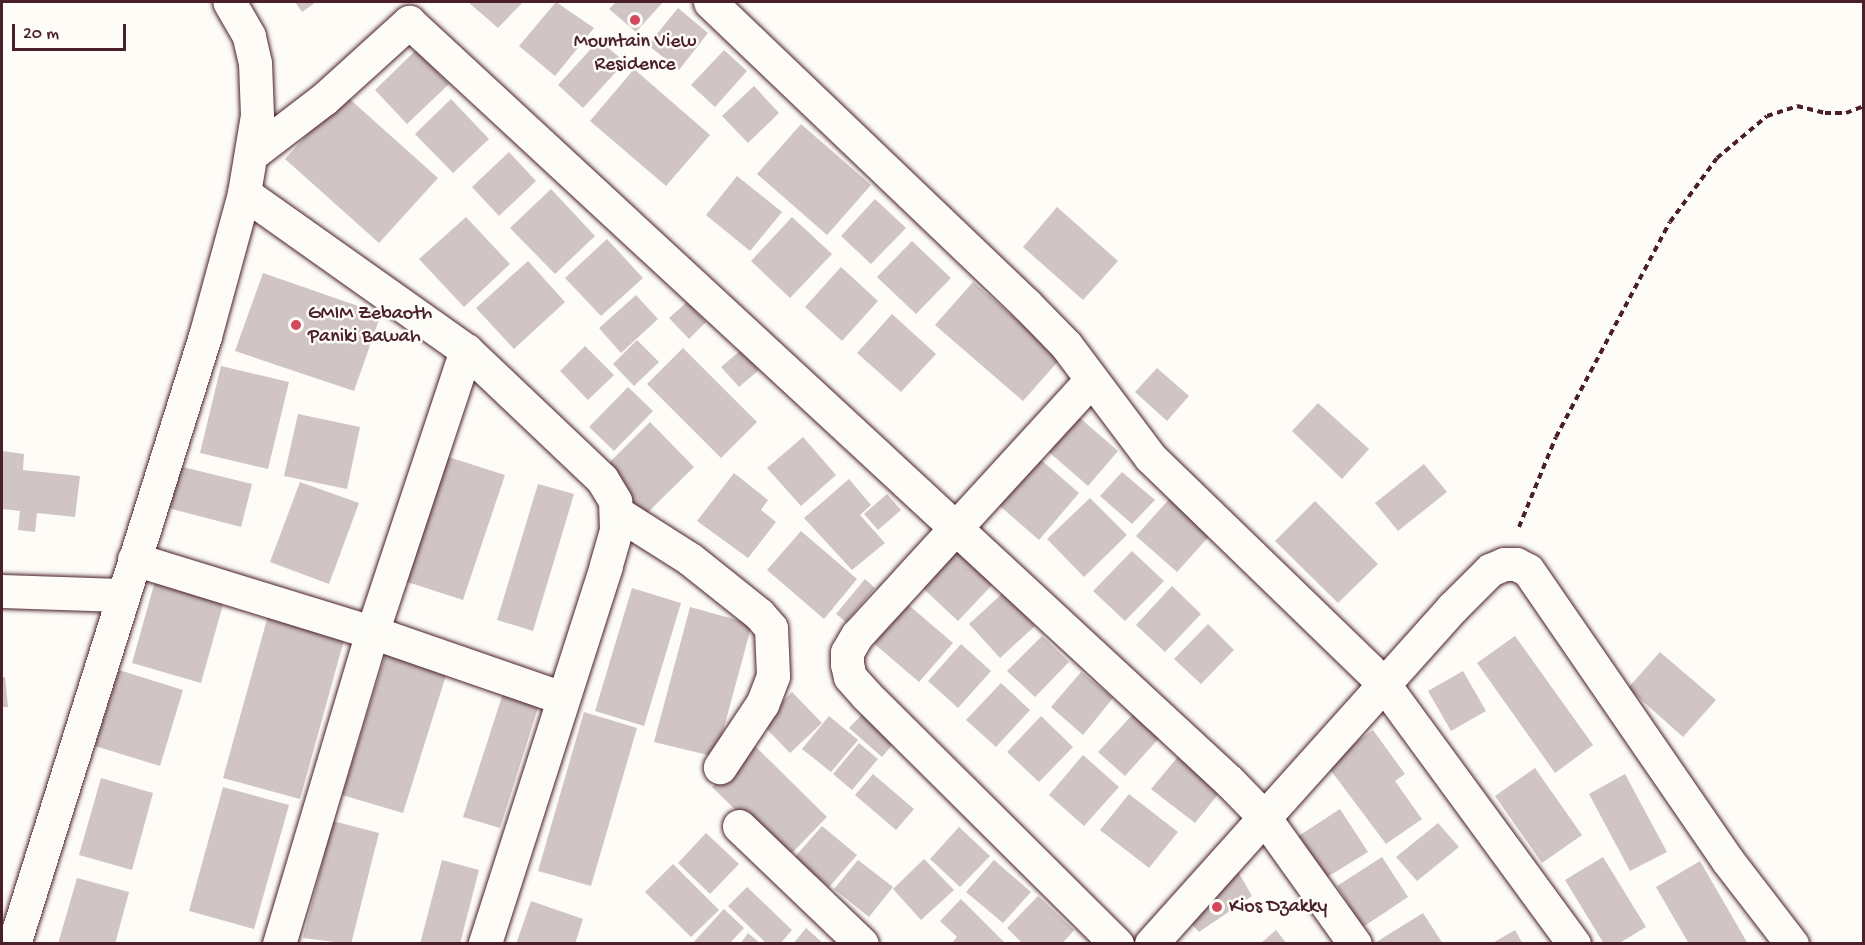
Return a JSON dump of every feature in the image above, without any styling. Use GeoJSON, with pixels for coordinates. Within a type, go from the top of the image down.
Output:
{"type":"FeatureCollection","features":[{"type":"Feature","properties":{"kind":"street"},"geometry":{"type":"LineString","coordinates":[[14,944],[121,595],[205,336],[244,194],[257,115],[255,63],[249,36],[229,2]]}},
{"type":"Feature","properties":{"kind":"street"},"geometry":{"type":"LineString","coordinates":[[710,2],[1026,304],[1066,345],[1150,457],[1384,684],[1574,944]]}},
{"type":"Feature","properties":{"kind":"street"},"geometry":{"type":"LineString","coordinates":[[252,154],[324,99],[412,8],[957,528],[1264,817],[1355,944]]}},
{"type":"Feature","properties":{"kind":"street"},"geometry":{"type":"LineString","coordinates":[[244,194],[466,350],[602,479],[615,501],[616,530],[606,566],[485,944]]}},
{"type":"Feature","properties":{"kind":"street"},"geometry":{"type":"LineString","coordinates":[[279,944],[372,632],[466,350]]}},
{"type":"Feature","properties":{"kind":"street"},"geometry":{"type":"LineString","coordinates":[[1091,380],[857,635],[847,652],[850,677],[1117,944]]}},
{"type":"Feature","properties":{"kind":"street"},"geometry":{"type":"LineString","coordinates":[[616,512],[690,559],[759,614],[771,628],[775,661],[766,694],[739,743],[720,767]]}},
{"type":"Feature","properties":{"kind":"street"},"geometry":{"type":"LineString","coordinates":[[134,559],[372,632],[564,698]]}},
{"type":"Feature","properties":{"kind":"street"},"geometry":{"type":"LineString","coordinates":[[1151,944],[1467,593],[1490,570],[1504,564],[1516,564],[1528,570],[1728,861],[1792,944]]}},
{"type":"Feature","properties":{"kind":"street"},"geometry":{"type":"LineString","coordinates":[[2,591],[121,595]]}},
{"type":"Feature","properties":{"kind":"street"},"geometry":{"type":"LineString","coordinates":[[740,826],[862,944]]}},
{"type":"Feature","properties":{"kind":"path"},"geometry":{"type":"LineString","coordinates":[[1504,564],[1556,437],[1670,222],[1717,158],[1767,116],[1797,106],[1825,113],[1846,113],[1863,106]]}},
{"type":"Feature","properties":{"kind":"building"},"geometry":{"type":"Polygon","coordinates":[[[295,2],[316,2],[302,12],[295,2]]]}},
{"type":"Feature","properties":{"kind":"building"},"geometry":{"type":"Polygon","coordinates":[[[468,2],[523,2],[498,28],[468,2]]]}},
{"type":"Feature","properties":{"kind":"building"},"geometry":{"type":"Polygon","coordinates":[[[556,2],[594,28],[555,76],[519,46],[556,2]]]}},
{"type":"Feature","properties":{"kind":"building","name":"Mountain View Residence"},"geometry":{"type":"Polygon","coordinates":[[[616,2],[663,2],[636,32],[609,9],[616,2]]]}},
{"type":"Feature","properties":{"kind":"building"},"geometry":{"type":"Polygon","coordinates":[[[678,8],[708,33],[679,70],[648,45],[678,8]]]}},
{"type":"Feature","properties":{"kind":"building"},"geometry":{"type":"Polygon","coordinates":[[[599,40],[625,62],[583,108],[558,85],[599,40]]]}},
{"type":"Feature","properties":{"kind":"building"},"geometry":{"type":"Polygon","coordinates":[[[416,50],[449,84],[407,124],[375,90],[416,50]]]}},
{"type":"Feature","properties":{"kind":"building"},"geometry":{"type":"Polygon","coordinates":[[[724,50],[747,71],[715,107],[691,85],[724,50]]]}},
{"type":"Feature","properties":{"kind":"building"},"geometry":{"type":"Polygon","coordinates":[[[634,69],[710,135],[666,186],[590,121],[634,69]]]}},
{"type":"Feature","properties":{"kind":"building"},"geometry":{"type":"Polygon","coordinates":[[[754,86],[779,113],[748,143],[722,116],[754,86]]]}},
{"type":"Feature","properties":{"kind":"building"},"geometry":{"type":"Polygon","coordinates":[[[344,94],[438,178],[379,243],[285,159],[344,94]]]}},
{"type":"Feature","properties":{"kind":"building"},"geometry":{"type":"Polygon","coordinates":[[[451,99],[489,139],[453,173],[415,134],[451,99]]]}},
{"type":"Feature","properties":{"kind":"building"},"geometry":{"type":"Polygon","coordinates":[[[801,124],[871,185],[827,235],[757,174],[801,124]]]}},
{"type":"Feature","properties":{"kind":"building"},"geometry":{"type":"Polygon","coordinates":[[[509,152],[536,181],[499,216],[472,187],[509,152]]]}},
{"type":"Feature","properties":{"kind":"building"},"geometry":{"type":"Polygon","coordinates":[[[737,176],[782,212],[750,251],[706,215],[737,176]]]}},
{"type":"Feature","properties":{"kind":"building"},"geometry":{"type":"Polygon","coordinates":[[[551,189],[595,236],[555,274],[510,228],[551,189]]]}},
{"type":"Feature","properties":{"kind":"building"},"geometry":{"type":"Polygon","coordinates":[[[875,199],[906,228],[871,264],[841,236],[875,199]]]}},
{"type":"Feature","properties":{"kind":"building"},"geometry":{"type":"Polygon","coordinates":[[[1057,207],[1118,261],[1083,300],[1023,247],[1057,207]]]}},
{"type":"Feature","properties":{"kind":"building"},"geometry":{"type":"Polygon","coordinates":[[[466,217],[510,264],[464,307],[419,259],[466,217]]]}},
{"type":"Feature","properties":{"kind":"building"},"geometry":{"type":"Polygon","coordinates":[[[792,217],[832,254],[790,298],[751,261],[792,217]]]}},
{"type":"Feature","properties":{"kind":"building"},"geometry":{"type":"Polygon","coordinates":[[[607,239],[643,278],[601,316],[565,278],[607,239]]]}},
{"type":"Feature","properties":{"kind":"building"},"geometry":{"type":"Polygon","coordinates":[[[912,241],[951,278],[916,314],[877,277],[912,241]]]}},
{"type":"Feature","properties":{"kind":"building"},"geometry":{"type":"Polygon","coordinates":[[[528,261],[565,302],[514,349],[476,308],[528,261]]]}},
{"type":"Feature","properties":{"kind":"building"},"geometry":{"type":"Polygon","coordinates":[[[841,267],[878,301],[842,341],[805,307],[841,267]]]}},
{"type":"Feature","properties":{"kind":"building"},"geometry":{"type":"Polygon","coordinates":[[[263,273],[381,314],[354,391],[235,351],[263,273]]]}},
{"type":"Feature","properties":{"kind":"building"},"geometry":{"type":"Polygon","coordinates":[[[973,282],[1061,358],[1023,401],[935,325],[973,282]]]}},
{"type":"Feature","properties":{"kind":"building"},"geometry":{"type":"Polygon","coordinates":[[[636,295],[658,319],[621,353],[599,328],[636,295]]]}},
{"type":"Feature","properties":{"kind":"building"},"geometry":{"type":"Polygon","coordinates":[[[687,302],[706,322],[689,339],[669,318],[687,302]]]}},
{"type":"Feature","properties":{"kind":"building"},"geometry":{"type":"Polygon","coordinates":[[[892,314],[936,354],[901,392],[857,353],[892,314]]]}},
{"type":"Feature","properties":{"kind":"building"},"geometry":{"type":"Polygon","coordinates":[[[637,340],[659,362],[634,386],[613,364],[637,340]]]}},
{"type":"Feature","properties":{"kind":"building"},"geometry":{"type":"Polygon","coordinates":[[[585,346],[614,375],[588,400],[560,371],[585,346]]]}},
{"type":"Feature","properties":{"kind":"building"},"geometry":{"type":"Polygon","coordinates":[[[683,348],[757,422],[721,458],[647,384],[683,348]]]}},
{"type":"Feature","properties":{"kind":"building"},"geometry":{"type":"Polygon","coordinates":[[[741,350],[759,370],[739,387],[721,367],[741,350]]]}},
{"type":"Feature","properties":{"kind":"building"},"geometry":{"type":"Polygon","coordinates":[[[221,366],[289,382],[268,469],[200,453],[221,366]]]}},
{"type":"Feature","properties":{"kind":"building"},"geometry":{"type":"Polygon","coordinates":[[[1157,368],[1189,396],[1167,421],[1135,392],[1157,368]]]}},
{"type":"Feature","properties":{"kind":"building"},"geometry":{"type":"Polygon","coordinates":[[[628,387],[653,411],[614,451],[589,427],[628,387]]]}},
{"type":"Feature","properties":{"kind":"building"},"geometry":{"type":"Polygon","coordinates":[[[1318,403],[1369,449],[1342,479],[1292,431],[1318,403]]]}},
{"type":"Feature","properties":{"kind":"building"},"geometry":{"type":"Polygon","coordinates":[[[1072,411],[1118,451],[1088,486],[1042,446],[1072,411]]]}},
{"type":"Feature","properties":{"kind":"building"},"geometry":{"type":"Polygon","coordinates":[[[298,414],[360,427],[347,489],[284,476],[298,414]]]}},
{"type":"Feature","properties":{"kind":"building"},"geometry":{"type":"Polygon","coordinates":[[[650,422],[694,467],[645,515],[601,471],[650,422]]]}},
{"type":"Feature","properties":{"kind":"building"},"geometry":{"type":"Polygon","coordinates":[[[803,437],[836,475],[801,506],[767,468],[803,437]]]}},
{"type":"Feature","properties":{"kind":"building"},"geometry":{"type":"Polygon","coordinates":[[[2,451],[24,454],[23,470],[80,476],[75,517],[37,513],[35,532],[18,530],[20,511],[2,509],[2,451]]]}},
{"type":"Feature","properties":{"kind":"building"},"geometry":{"type":"Polygon","coordinates":[[[1033,453],[1079,493],[1039,540],[993,500],[1033,453]]]}},
{"type":"Feature","properties":{"kind":"building"},"geometry":{"type":"Polygon","coordinates":[[[442,455],[505,475],[463,600],[401,580],[442,455]]]}},
{"type":"Feature","properties":{"kind":"building"},"geometry":{"type":"Polygon","coordinates":[[[1424,464],[1447,492],[1398,531],[1375,503],[1424,464]]]}},
{"type":"Feature","properties":{"kind":"building"},"geometry":{"type":"Polygon","coordinates":[[[179,466],[252,484],[241,527],[168,508],[179,466]]]}},
{"type":"Feature","properties":{"kind":"building"},"geometry":{"type":"Polygon","coordinates":[[[1122,472],[1155,500],[1132,524],[1100,496],[1122,472]]]}},
{"type":"Feature","properties":{"kind":"building"},"geometry":{"type":"Polygon","coordinates":[[[734,473],[768,500],[761,510],[776,522],[748,558],[697,521],[734,473]]]}},
{"type":"Feature","properties":{"kind":"building"},"geometry":{"type":"Polygon","coordinates":[[[849,479],[871,505],[860,515],[885,543],[852,570],[804,518],[849,479]]]}},
{"type":"Feature","properties":{"kind":"building"},"geometry":{"type":"Polygon","coordinates":[[[300,482],[359,503],[329,584],[270,562],[300,482]]]}},
{"type":"Feature","properties":{"kind":"building"},"geometry":{"type":"Polygon","coordinates":[[[538,484],[574,494],[533,631],[497,620],[538,484]]]}},
{"type":"Feature","properties":{"kind":"building"},"geometry":{"type":"Polygon","coordinates":[[[887,494],[901,510],[878,530],[864,514],[887,494]]]}},
{"type":"Feature","properties":{"kind":"building"},"geometry":{"type":"Polygon","coordinates":[[[1172,496],[1213,532],[1177,572],[1136,536],[1172,496]]]}},
{"type":"Feature","properties":{"kind":"building"},"geometry":{"type":"Polygon","coordinates":[[[1090,498],[1127,535],[1084,577],[1047,539],[1090,498]]]}},
{"type":"Feature","properties":{"kind":"building"},"geometry":{"type":"Polygon","coordinates":[[[1315,501],[1378,564],[1338,603],[1275,541],[1315,501]]]}},
{"type":"Feature","properties":{"kind":"building"},"geometry":{"type":"Polygon","coordinates":[[[801,531],[857,579],[824,619],[767,570],[801,531]]]}},
{"type":"Feature","properties":{"kind":"building"},"geometry":{"type":"Polygon","coordinates":[[[946,541],[993,584],[958,621],[912,578],[946,541]]]}},
{"type":"Feature","properties":{"kind":"building"},"geometry":{"type":"Polygon","coordinates":[[[1132,551],[1164,581],[1125,621],[1093,591],[1132,551]]]}},
{"type":"Feature","properties":{"kind":"building"},"geometry":{"type":"Polygon","coordinates":[[[865,579],[875,588],[846,622],[836,614],[865,579]]]}},
{"type":"Feature","properties":{"kind":"building"},"geometry":{"type":"Polygon","coordinates":[[[155,581],[224,601],[201,683],[132,663],[155,581]]]}},
{"type":"Feature","properties":{"kind":"building"},"geometry":{"type":"Polygon","coordinates":[[[1172,586],[1201,614],[1165,652],[1136,625],[1172,586]]]}},
{"type":"Feature","properties":{"kind":"building"},"geometry":{"type":"Polygon","coordinates":[[[632,588],[681,603],[644,726],[595,711],[632,588]]]}},
{"type":"Feature","properties":{"kind":"building"},"geometry":{"type":"Polygon","coordinates":[[[1004,592],[1035,626],[1000,658],[969,624],[1004,592]]]}},
{"type":"Feature","properties":{"kind":"building"},"geometry":{"type":"Polygon","coordinates":[[[898,596],[953,643],[919,682],[864,635],[898,596]]]}},
{"type":"Feature","properties":{"kind":"building"},"geometry":{"type":"Polygon","coordinates":[[[690,607],[752,624],[716,757],[654,742],[690,607]]]}},
{"type":"Feature","properties":{"kind":"building"},"geometry":{"type":"Polygon","coordinates":[[[269,612],[346,633],[300,799],[223,778],[269,612]]]}},
{"type":"Feature","properties":{"kind":"building"},"geometry":{"type":"Polygon","coordinates":[[[1208,624],[1234,650],[1201,684],[1174,659],[1208,624]]]}},
{"type":"Feature","properties":{"kind":"building"},"geometry":{"type":"Polygon","coordinates":[[[1042,636],[1069,662],[1035,697],[1007,671],[1042,636]]]}},
{"type":"Feature","properties":{"kind":"building"},"geometry":{"type":"Polygon","coordinates":[[[1515,636],[1593,745],[1555,773],[1477,663],[1515,636]]]}},
{"type":"Feature","properties":{"kind":"building"},"geometry":{"type":"Polygon","coordinates":[[[961,644],[991,671],[958,708],[928,681],[961,644]]]}},
{"type":"Feature","properties":{"kind":"building"},"geometry":{"type":"Polygon","coordinates":[[[1660,652],[1716,700],[1683,737],[1628,688],[1660,652]]]}},
{"type":"Feature","properties":{"kind":"building"},"geometry":{"type":"Polygon","coordinates":[[[386,653],[447,672],[403,813],[342,795],[386,653]]]}},
{"type":"Feature","properties":{"kind":"building"},"geometry":{"type":"Polygon","coordinates":[[[119,670],[183,690],[160,766],[95,746],[119,670]]]}},
{"type":"Feature","properties":{"kind":"building"},"geometry":{"type":"Polygon","coordinates":[[[1463,671],[1486,711],[1451,731],[1428,691],[1463,671]]]}},
{"type":"Feature","properties":{"kind":"building"},"geometry":{"type":"Polygon","coordinates":[[[1081,672],[1113,698],[1083,735],[1051,707],[1081,672]]]}},
{"type":"Feature","properties":{"kind":"building"},"geometry":{"type":"Polygon","coordinates":[[[2,677],[5,677],[8,707],[2,707],[2,677]]]}},
{"type":"Feature","properties":{"kind":"building"},"geometry":{"type":"Polygon","coordinates":[[[1001,683],[1030,710],[996,747],[966,720],[1001,683]]]}},
{"type":"Feature","properties":{"kind":"building"},"geometry":{"type":"Polygon","coordinates":[[[506,684],[542,695],[500,828],[463,817],[506,684]]]}},
{"type":"Feature","properties":{"kind":"building"},"geometry":{"type":"Polygon","coordinates":[[[792,692],[822,723],[790,753],[761,723],[792,692]]]}},
{"type":"Feature","properties":{"kind":"building"},"geometry":{"type":"Polygon","coordinates":[[[866,710],[898,738],[882,757],[849,728],[866,710]]]}},
{"type":"Feature","properties":{"kind":"building"},"geometry":{"type":"Polygon","coordinates":[[[584,712],[637,728],[591,886],[538,871],[584,712]]]}},
{"type":"Feature","properties":{"kind":"building"},"geometry":{"type":"Polygon","coordinates":[[[1134,713],[1160,737],[1125,776],[1098,752],[1134,713]]]}},
{"type":"Feature","properties":{"kind":"building"},"geometry":{"type":"Polygon","coordinates":[[[829,716],[858,740],[831,772],[802,749],[829,716]]]}},
{"type":"Feature","properties":{"kind":"building"},"geometry":{"type":"Polygon","coordinates":[[[1041,716],[1073,747],[1039,782],[1007,752],[1041,716]]]}},
{"type":"Feature","properties":{"kind":"building"},"geometry":{"type":"Polygon","coordinates":[[[1373,730],[1405,774],[1395,781],[1422,819],[1386,844],[1326,764],[1373,730]]]}},
{"type":"Feature","properties":{"kind":"building"},"geometry":{"type":"Polygon","coordinates":[[[859,743],[878,759],[852,790],[833,774],[859,743]]]}},
{"type":"Feature","properties":{"kind":"building"},"geometry":{"type":"Polygon","coordinates":[[[754,745],[827,817],[786,859],[712,787],[754,745]]]}},
{"type":"Feature","properties":{"kind":"building"},"geometry":{"type":"Polygon","coordinates":[[[1181,753],[1223,788],[1195,823],[1151,789],[1181,753]]]}},
{"type":"Feature","properties":{"kind":"building"},"geometry":{"type":"Polygon","coordinates":[[[1083,755],[1119,787],[1084,826],[1049,795],[1083,755]]]}},
{"type":"Feature","properties":{"kind":"building"},"geometry":{"type":"Polygon","coordinates":[[[1535,768],[1582,835],[1542,863],[1495,796],[1535,768]]]}},
{"type":"Feature","properties":{"kind":"building"},"geometry":{"type":"Polygon","coordinates":[[[873,774],[914,809],[896,830],[855,795],[873,774]]]}},
{"type":"Feature","properties":{"kind":"building"},"geometry":{"type":"Polygon","coordinates":[[[1625,774],[1667,852],[1630,871],[1589,794],[1625,774]]]}},
{"type":"Feature","properties":{"kind":"building"},"geometry":{"type":"Polygon","coordinates":[[[101,778],[153,793],[132,870],[79,855],[101,778]]]}},
{"type":"Feature","properties":{"kind":"building"},"geometry":{"type":"Polygon","coordinates":[[[223,787],[289,805],[254,929],[189,911],[223,787]]]}},
{"type":"Feature","properties":{"kind":"building"},"geometry":{"type":"Polygon","coordinates":[[[1129,794],[1178,832],[1149,868],[1100,830],[1129,794]]]}},
{"type":"Feature","properties":{"kind":"building"},"geometry":{"type":"Polygon","coordinates":[[[1340,809],[1368,852],[1324,879],[1297,837],[1340,809]]]}},
{"type":"Feature","properties":{"kind":"building"},"geometry":{"type":"Polygon","coordinates":[[[333,821],[379,833],[351,944],[303,938],[333,821]]]}},
{"type":"Feature","properties":{"kind":"building"},"geometry":{"type":"Polygon","coordinates":[[[1438,823],[1459,847],[1417,881],[1396,857],[1438,823]]]}},
{"type":"Feature","properties":{"kind":"building"},"geometry":{"type":"Polygon","coordinates":[[[822,826],[857,855],[829,887],[794,858],[822,826]]]}},
{"type":"Feature","properties":{"kind":"building"},"geometry":{"type":"Polygon","coordinates":[[[959,827],[990,856],[960,887],[930,859],[959,827]]]}},
{"type":"Feature","properties":{"kind":"building"},"geometry":{"type":"Polygon","coordinates":[[[706,833],[739,864],[710,894],[678,863],[706,833]]]}},
{"type":"Feature","properties":{"kind":"building"},"geometry":{"type":"Polygon","coordinates":[[[1382,857],[1408,897],[1363,927],[1337,886],[1382,857]]]}},
{"type":"Feature","properties":{"kind":"building"},"geometry":{"type":"Polygon","coordinates":[[[1603,857],[1646,927],[1618,944],[1604,944],[1565,880],[1603,857]]]}},
{"type":"Feature","properties":{"kind":"building"},"geometry":{"type":"Polygon","coordinates":[[[924,859],[954,890],[921,920],[893,889],[924,859]]]}},
{"type":"Feature","properties":{"kind":"building"},"geometry":{"type":"Polygon","coordinates":[[[442,860],[479,870],[460,944],[420,944],[442,860]]]}},
{"type":"Feature","properties":{"kind":"building"},"geometry":{"type":"Polygon","coordinates":[[[858,860],[893,887],[869,917],[834,889],[858,860]]]}},
{"type":"Feature","properties":{"kind":"building"},"geometry":{"type":"Polygon","coordinates":[[[994,860],[1031,892],[1003,923],[966,892],[994,860]]]}},
{"type":"Feature","properties":{"kind":"building"},"geometry":{"type":"Polygon","coordinates":[[[1700,861],[1748,944],[1689,944],[1656,887],[1700,861]]]}},
{"type":"Feature","properties":{"kind":"building"},"geometry":{"type":"Polygon","coordinates":[[[673,864],[719,910],[691,937],[645,892],[673,864]]]}},
{"type":"Feature","properties":{"kind":"building","name":"Kios Dzakky"},"geometry":{"type":"Polygon","coordinates":[[[1237,870],[1252,896],[1199,932],[1186,918],[1237,870]]]}},
{"type":"Feature","properties":{"kind":"building"},"geometry":{"type":"Polygon","coordinates":[[[77,878],[129,892],[115,944],[58,944],[77,878]]]}},
{"type":"Feature","properties":{"kind":"building"},"geometry":{"type":"Polygon","coordinates":[[[747,887],[792,930],[780,944],[767,944],[728,906],[747,887]]]}},
{"type":"Feature","properties":{"kind":"building"},"geometry":{"type":"Polygon","coordinates":[[[1038,896],[1074,930],[1062,944],[1023,944],[1007,928],[1038,896]]]}},
{"type":"Feature","properties":{"kind":"building"},"geometry":{"type":"Polygon","coordinates":[[[961,899],[1006,944],[951,944],[957,937],[940,921],[961,899]]]}},
{"type":"Feature","properties":{"kind":"building"},"geometry":{"type":"Polygon","coordinates":[[[531,901],[583,919],[575,944],[516,944],[531,901]]]}},
{"type":"Feature","properties":{"kind":"building"},"geometry":{"type":"Polygon","coordinates":[[[724,909],[744,928],[729,944],[692,944],[724,909]]]}},
{"type":"Feature","properties":{"kind":"building"},"geometry":{"type":"Polygon","coordinates":[[[1423,913],[1443,944],[1373,944],[1423,913]]]}},
{"type":"Feature","properties":{"kind":"building"},"geometry":{"type":"Polygon","coordinates":[[[806,928],[824,944],[793,944],[806,928]]]}},
{"type":"Feature","properties":{"kind":"building"},"geometry":{"type":"Polygon","coordinates":[[[1276,930],[1287,944],[1260,944],[1276,930]]]}},
{"type":"Feature","properties":{"kind":"building"},"geometry":{"type":"Polygon","coordinates":[[[1515,930],[1523,944],[1491,944],[1515,930]]]}},
{"type":"Feature","properties":{"kind":"building"},"geometry":{"type":"Polygon","coordinates":[[[748,933],[761,944],[740,944],[748,933]]]}},
{"type":"Feature","properties":{"kind":"place","name":"Mountain View Residence"},"geometry":{"type":"Point","coordinates":[635,20]}},
{"type":"Feature","properties":{"kind":"place","name":"GMIM Zebaoth Paniki Bawah"},"geometry":{"type":"Point","coordinates":[296,325]}},
{"type":"Feature","properties":{"kind":"place","name":"Kios Dzakky"},"geometry":{"type":"Point","coordinates":[1217,907]}}]}
